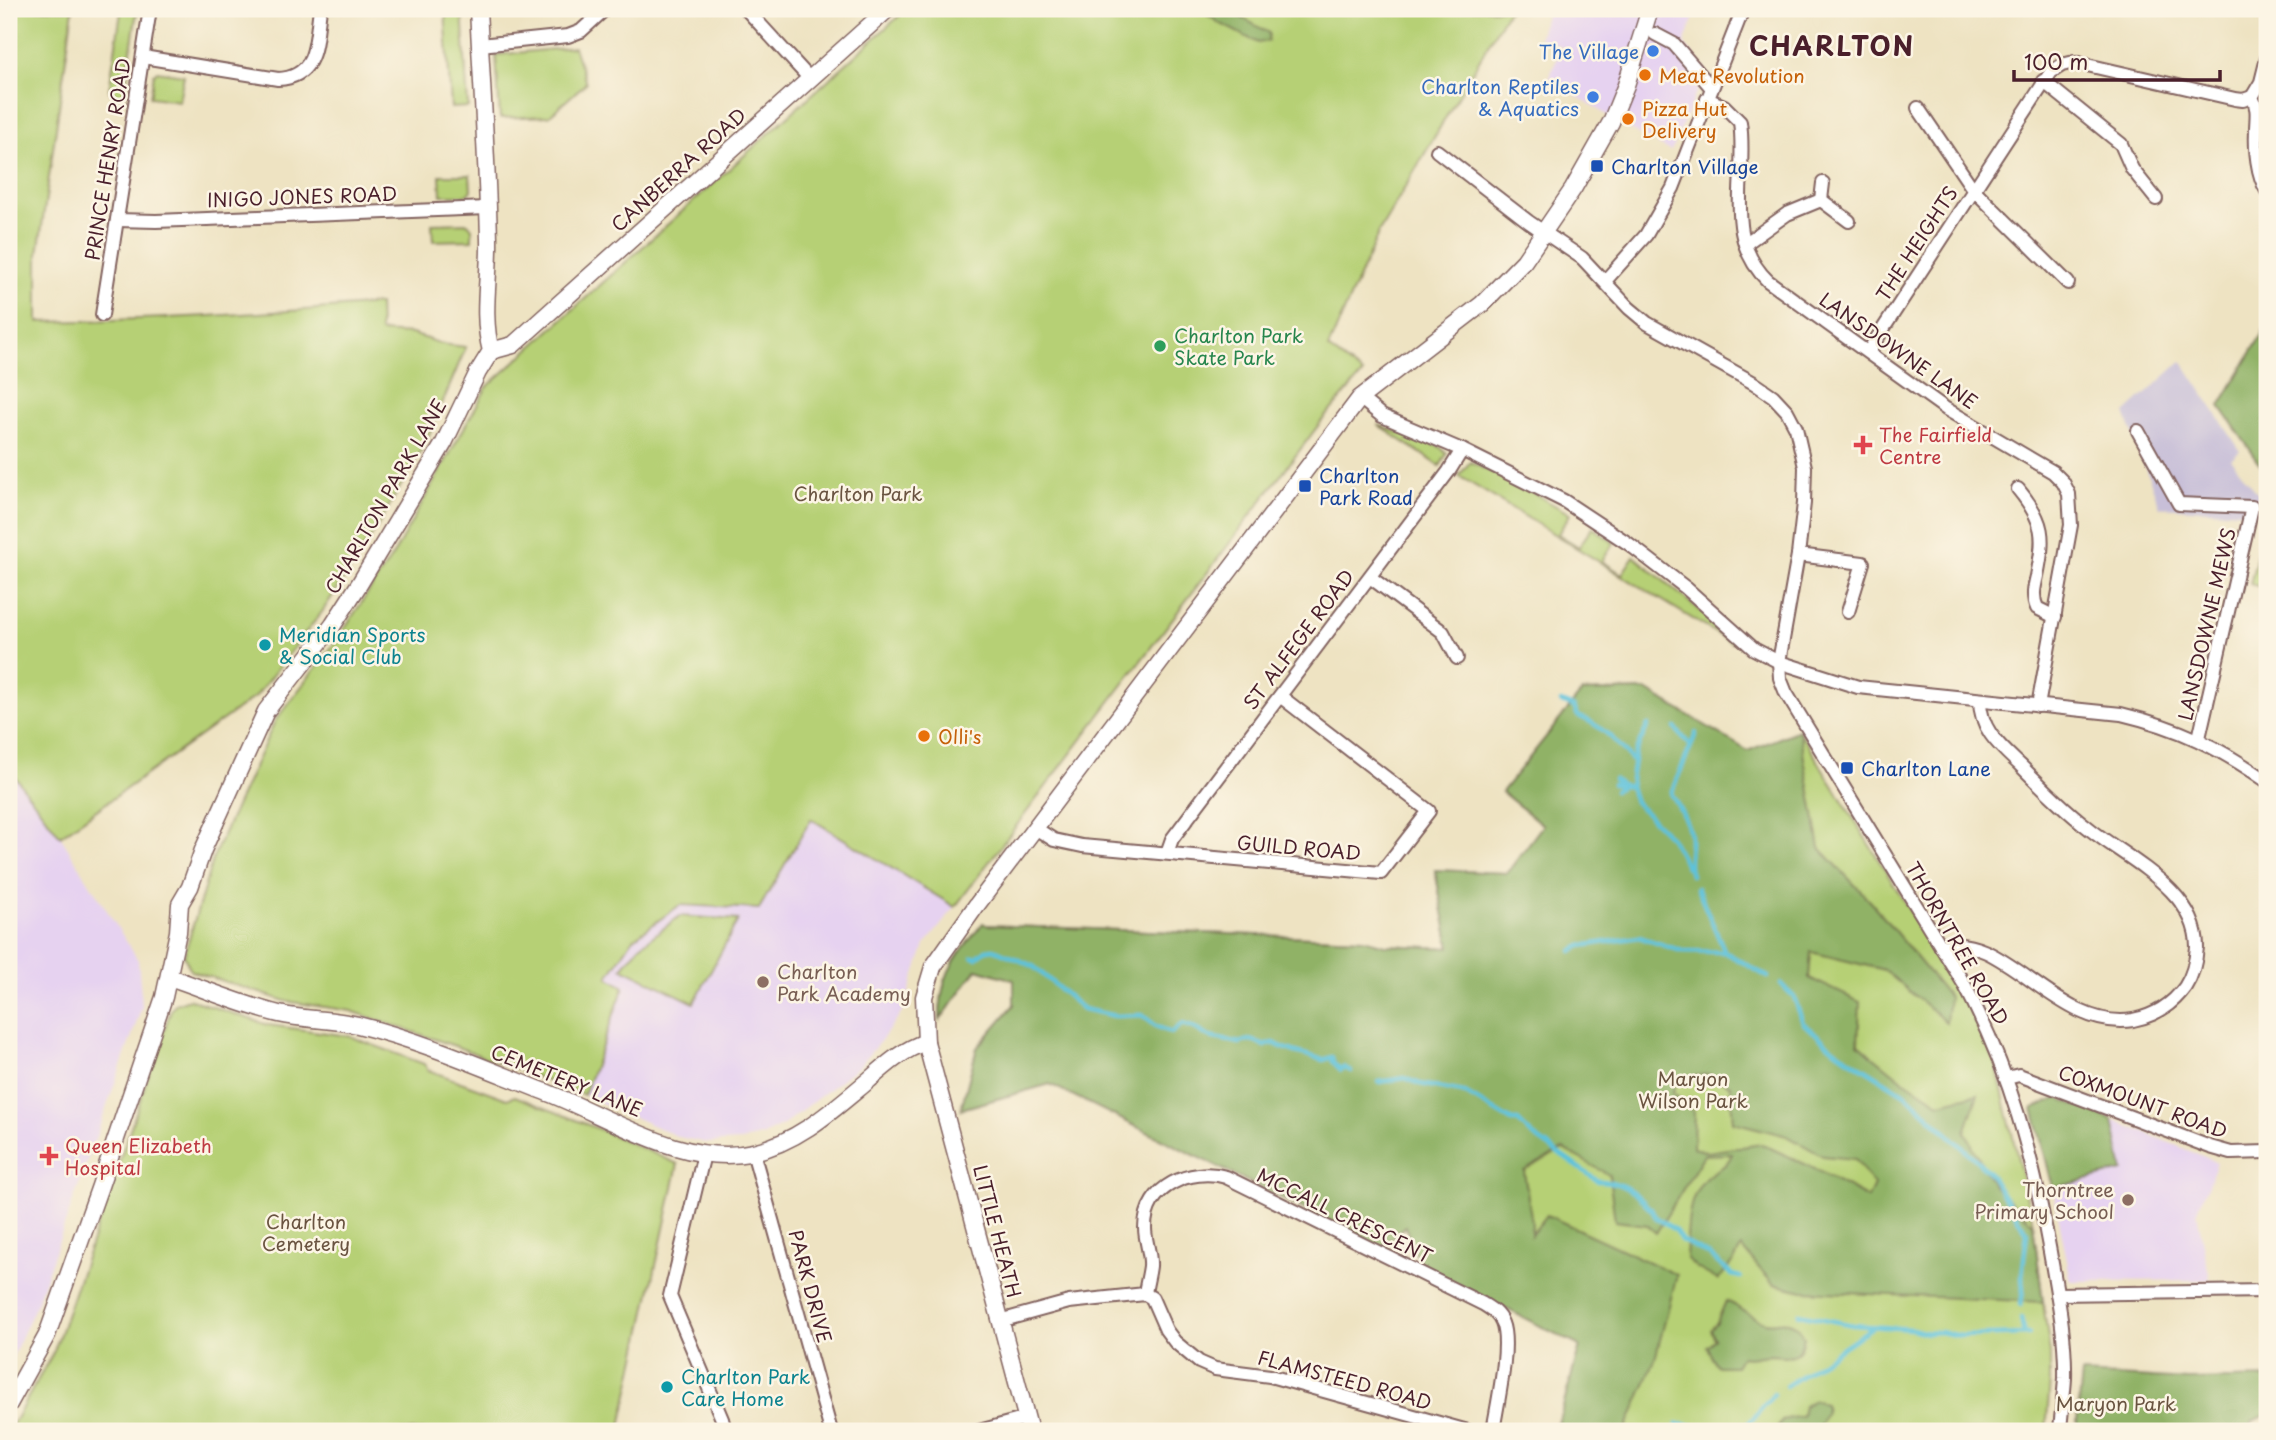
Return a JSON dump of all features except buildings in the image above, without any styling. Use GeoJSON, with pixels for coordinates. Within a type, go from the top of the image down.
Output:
{"type":"FeatureCollection","features":[{"type":"Feature","properties":{"kind":"street","name":"PRINCE HENRY ROAD"},"geometry":{"type":"LineString","coordinates":[[102,315],[150,9]]}},
{"type":"Feature","properties":{"kind":"street"},"geometry":{"type":"LineString","coordinates":[[143,57],[278,79],[290,78],[301,73],[310,63],[320,9]]}},
{"type":"Feature","properties":{"kind":"street"},"geometry":{"type":"LineString","coordinates":[[478,9],[488,208],[489,258],[485,318],[491,351]]}},
{"type":"Feature","properties":{"kind":"street"},"geometry":{"type":"LineString","coordinates":[[480,46],[568,36],[581,31],[605,9]]}},
{"type":"Feature","properties":{"kind":"street"},"geometry":{"type":"LineString","coordinates":[[746,9],[810,79]]}},
{"type":"Feature","properties":{"kind":"street","name":"CANBERRA ROAD"},"geometry":{"type":"LineString","coordinates":[[491,351],[513,345],[888,9]]}},
{"type":"Feature","properties":{"kind":"street"},"geometry":{"type":"LineString","coordinates":[[926,1042],[924,997],[940,954],[1360,398],[1482,304],[1524,261],[1545,233],[1611,122],[1630,75],[1650,9]]}},
{"type":"Feature","properties":{"kind":"street"},"geometry":{"type":"LineString","coordinates":[[1605,281],[1632,252],[1659,215],[1673,188],[1742,9]]}},
{"type":"Feature","properties":{"kind":"street"},"geometry":{"type":"LineString","coordinates":[[1655,34],[1674,44],[1709,93]]}},
{"type":"Feature","properties":{"kind":"street"},"geometry":{"type":"LineString","coordinates":[[2267,58],[2262,82],[2252,97],[2259,110],[2255,129],[2259,173],[2267,191]]}},
{"type":"Feature","properties":{"kind":"street","name":"THE HEIGHTS"},"geometry":{"type":"LineString","coordinates":[[1868,352],[2051,72],[2074,62],[2235,99],[2252,97]]}},
{"type":"Feature","properties":{"kind":"street"},"geometry":{"type":"LineString","coordinates":[[2043,81],[2120,144],[2132,169],[2156,199]]}},
{"type":"Feature","properties":{"kind":"street","name":"LANSDOWNE LANE"},"geometry":{"type":"LineString","coordinates":[[1709,93],[1740,122],[1739,215],[1750,261],[1768,282],[1946,409],[2053,472],[2063,482],[2069,494],[2071,524],[2038,706]]}},
{"type":"Feature","properties":{"kind":"street","name":"THE HEIGHTS"},"geometry":{"type":"LineString","coordinates":[[1918,107],[1973,189],[2068,283]]}},
{"type":"Feature","properties":{"kind":"street"},"geometry":{"type":"LineString","coordinates":[[1437,151],[1545,233],[1583,258],[1647,323],[1754,383],[1787,411],[1796,428],[1805,467],[1798,555],[1779,662]]}},
{"type":"Feature","properties":{"kind":"street"},"geometry":{"type":"LineString","coordinates":[[1821,200],[1823,183]]}},
{"type":"Feature","properties":{"kind":"street"},"geometry":{"type":"LineString","coordinates":[[1745,244],[1787,214],[1821,200]]}},
{"type":"Feature","properties":{"kind":"street"},"geometry":{"type":"LineString","coordinates":[[1821,200],[1849,221]]}},
{"type":"Feature","properties":{"kind":"street","name":"INIGO JONES ROAD"},"geometry":{"type":"LineString","coordinates":[[117,220],[198,220],[488,208]]}},
{"type":"Feature","properties":{"kind":"street","name":"CHARLTON PARK LANE"},"geometry":{"type":"LineString","coordinates":[[9,1404],[47,1335],[100,1185],[169,977],[178,932],[177,912],[266,711],[333,625],[360,583],[444,443],[491,351]]}},
{"type":"Feature","properties":{"kind":"street"},"geometry":{"type":"LineString","coordinates":[[1360,398],[1382,416],[1462,450],[1563,501],[1629,544],[1686,588],[1754,649],[1779,662],[1858,687],[2122,714],[2155,722],[2199,738],[2267,781]]}},
{"type":"Feature","properties":{"kind":"street","name":"LANSDOWNE MEWS"},"geometry":{"type":"LineString","coordinates":[[2138,431],[2179,504],[2252,508],[2199,738]]}},
{"type":"Feature","properties":{"kind":"street","name":"ST ALFEGE ROAD"},"geometry":{"type":"LineString","coordinates":[[1167,853],[1172,839],[1370,577],[1462,450]]}},
{"type":"Feature","properties":{"kind":"street"},"geometry":{"type":"LineString","coordinates":[[2018,489],[2036,514],[2042,530],[2043,543],[2033,599],[2037,608],[2055,617]]}},
{"type":"Feature","properties":{"kind":"street"},"geometry":{"type":"LineString","coordinates":[[1798,555],[1863,563],[1848,612]]}},
{"type":"Feature","properties":{"kind":"street"},"geometry":{"type":"LineString","coordinates":[[1370,577],[1443,632],[1457,658]]}},
{"type":"Feature","properties":{"kind":"street","name":"THORNTREE ROAD"},"geometry":{"type":"LineString","coordinates":[[1779,662],[1780,678],[1786,693],[1982,1018],[2007,1078],[2034,1169],[2057,1294],[2065,1378],[2060,1431]]}},
{"type":"Feature","properties":{"kind":"street","name":"GUILD ROAD"},"geometry":{"type":"LineString","coordinates":[[1035,828],[1064,843],[1381,873],[1429,811],[1280,696]]}},
{"type":"Feature","properties":{"kind":"street"},"geometry":{"type":"LineString","coordinates":[[1941,947],[1953,943],[1988,952],[2043,991],[2086,1014],[2111,1021],[2141,1019],[2166,1007],[2187,984],[2196,956],[2197,938],[2194,925],[2181,900],[2066,810],[2024,769],[1990,735],[1982,720],[1980,700]]}},
{"type":"Feature","properties":{"kind":"street","name":"CEMETERY LANE"},"geometry":{"type":"LineString","coordinates":[[169,977],[280,1014],[357,1025],[426,1047],[548,1093],[667,1144],[704,1154],[731,1155],[778,1144],[803,1131],[882,1068],[916,1045],[926,1042]]}},
{"type":"Feature","properties":{"kind":"street","name":"LITTLE HEATH"},"geometry":{"type":"LineString","coordinates":[[926,1042],[1029,1425]]}},
{"type":"Feature","properties":{"kind":"street","name":"COXMOUNT ROAD"},"geometry":{"type":"LineString","coordinates":[[2007,1078],[2019,1075],[2231,1153],[2267,1153]]}},
{"type":"Feature","properties":{"kind":"street","name":"PARK DRIVE"},"geometry":{"type":"LineString","coordinates":[[753,1152],[831,1431]]}},
{"type":"Feature","properties":{"kind":"street"},"geometry":{"type":"LineString","coordinates":[[704,1154],[670,1296],[722,1419],[724,1431]]}},
{"type":"Feature","properties":{"kind":"street","name":"MCCALL CRESCENT"},"geometry":{"type":"LineString","coordinates":[[1145,1293],[1150,1265],[1145,1227],[1148,1211],[1156,1197],[1166,1187],[1190,1175],[1214,1174],[1226,1177],[1496,1312],[1506,1342],[1493,1431]]}},
{"type":"Feature","properties":{"kind":"street"},"geometry":{"type":"LineString","coordinates":[[2057,1294],[2267,1291]]}},
{"type":"Feature","properties":{"kind":"street"},"geometry":{"type":"LineString","coordinates":[[1000,1321],[1069,1302],[1145,1293]]}},
{"type":"Feature","properties":{"kind":"street","name":"FLAMSTEED ROAD"},"geometry":{"type":"LineString","coordinates":[[1145,1293],[1152,1298],[1166,1330],[1175,1342],[1199,1362],[1215,1369],[1270,1376],[1468,1431]]}},
{"type":"Feature","properties":{"kind":"street"},"geometry":{"type":"LineString","coordinates":[[979,1431],[1029,1425]]}},
{"type":"Feature","properties":{"kind":"shaded area"},"geometry":{"type":"Polygon","coordinates":[[[1548,9],[1697,9],[1684,44],[1706,70],[1671,151],[1627,128],[1549,78],[1562,47],[1539,38],[1548,9]]]}},
{"type":"Feature","properties":{"kind":"shaded area"},"geometry":{"type":"Polygon","coordinates":[[[2182,361],[2240,450],[2231,459],[2255,490],[2265,494],[2260,513],[2160,507],[2125,413],[2182,361]]]}},
{"type":"Feature","properties":{"kind":"shaded area","name":"Queen Elizabeth Hospital"},"geometry":{"type":"Polygon","coordinates":[[[9,769],[60,836],[138,960],[142,1007],[36,1305],[9,1365],[9,769]]]}},
{"type":"Feature","properties":{"kind":"shaded area","name":"Charlton Park Academy"},"geometry":{"type":"Polygon","coordinates":[[[811,819],[955,907],[925,945],[902,1012],[883,1038],[860,1065],[785,1124],[763,1135],[741,1141],[707,1143],[679,1137],[584,1095],[624,987],[607,977],[633,939],[680,905],[759,909],[811,819]]]}},
{"type":"Feature","properties":{"kind":"shaded area","name":"Thorntree Primary School"},"geometry":{"type":"Polygon","coordinates":[[[2058,1098],[2217,1162],[2197,1213],[2210,1280],[2071,1281],[2053,1188],[2033,1108],[2058,1098]]]}},
{"type":"Feature","properties":{"kind":"green space"},"geometry":{"type":"Polygon","coordinates":[[[9,9],[73,9],[38,254],[38,322],[209,316],[379,304],[380,332],[412,334],[442,344],[466,347],[426,442],[373,534],[322,612],[256,696],[60,836],[9,769],[9,9]]]}},
{"type":"Feature","properties":{"kind":"green space"},"geometry":{"type":"Polygon","coordinates":[[[125,9],[137,11],[124,96],[112,94],[109,90],[121,12],[125,9]]]}},
{"type":"Feature","properties":{"kind":"green space"},"geometry":{"type":"Polygon","coordinates":[[[445,9],[462,9],[468,107],[451,108],[445,9]]]}},
{"type":"Feature","properties":{"kind":"green space","name":"Charlton Park"},"geometry":{"type":"Polygon","coordinates":[[[907,9],[1509,9],[1379,232],[1328,348],[1363,374],[1324,418],[955,907],[811,819],[759,909],[680,905],[633,939],[608,977],[624,987],[584,1095],[455,1046],[351,1011],[285,1001],[191,971],[184,956],[214,855],[275,721],[334,644],[393,555],[487,387],[907,9]]]}},
{"type":"Feature","properties":{"kind":"green space"},"geometry":{"type":"Polygon","coordinates":[[[1199,9],[1237,9],[1239,16],[1269,33],[1268,41],[1258,43],[1219,23],[1199,9]]]}},
{"type":"Feature","properties":{"kind":"green space"},"geometry":{"type":"Polygon","coordinates":[[[574,47],[586,83],[549,116],[500,118],[496,55],[574,47]]]}},
{"type":"Feature","properties":{"kind":"green space"},"geometry":{"type":"Polygon","coordinates":[[[157,71],[184,75],[179,101],[150,97],[154,74],[157,71]]]}},
{"type":"Feature","properties":{"kind":"green space"},"geometry":{"type":"Polygon","coordinates":[[[440,175],[470,175],[471,190],[467,195],[441,195],[440,175]]]}},
{"type":"Feature","properties":{"kind":"green space"},"geometry":{"type":"Polygon","coordinates":[[[468,223],[472,228],[472,240],[433,241],[432,224],[468,223]]]}},
{"type":"Feature","properties":{"kind":"green space"},"geometry":{"type":"Polygon","coordinates":[[[2267,326],[2267,474],[2220,406],[2267,326]]]}},
{"type":"Feature","properties":{"kind":"green space"},"geometry":{"type":"Polygon","coordinates":[[[1378,425],[1440,447],[1447,454],[1440,466],[1378,425]]]}},
{"type":"Feature","properties":{"kind":"green space"},"geometry":{"type":"Polygon","coordinates":[[[1470,462],[1521,486],[1570,514],[1558,534],[1579,547],[1592,527],[1614,543],[1602,561],[1622,574],[1634,556],[1735,640],[1732,643],[1459,476],[1470,462]]]}},
{"type":"Feature","properties":{"kind":"green space"},"geometry":{"type":"Polygon","coordinates":[[[2261,540],[2267,541],[2267,589],[2250,584],[2261,540]]]}},
{"type":"Feature","properties":{"kind":"green space","name":"Maryon Wilson Park"},"geometry":{"type":"Polygon","coordinates":[[[1646,690],[1748,751],[1799,730],[1956,986],[1995,1060],[2033,1224],[2050,1353],[2046,1431],[1556,1431],[1580,1346],[1424,1267],[1411,1247],[1406,1226],[1381,1247],[1050,1084],[961,1109],[977,1048],[1014,1005],[1014,980],[977,969],[940,1020],[946,978],[957,957],[983,923],[1363,939],[1385,945],[1450,948],[1435,870],[1507,873],[1543,825],[1502,792],[1582,692],[1646,690]]]}},
{"type":"Feature","properties":{"kind":"green space","name":"Maryon Wilson Park"},"geometry":{"type":"Polygon","coordinates":[[[1646,690],[1748,751],[1799,730],[1820,848],[1871,902],[1949,997],[1946,1022],[1884,970],[1811,952],[1809,978],[1860,1002],[1858,1044],[1900,1078],[1940,1103],[1978,1094],[1965,1132],[1993,1185],[2033,1224],[2043,1302],[1803,1291],[1773,1284],[1741,1247],[1734,1261],[1718,1280],[1686,1258],[1689,1217],[1699,1187],[1709,1175],[1727,1163],[1732,1154],[1704,1155],[1656,1233],[1647,1225],[1615,1221],[1609,1175],[1563,1149],[1524,1171],[1532,1223],[1531,1235],[1547,1215],[1677,1275],[1654,1363],[1625,1431],[1556,1431],[1580,1346],[1424,1267],[1411,1247],[1406,1226],[1381,1247],[1050,1084],[961,1109],[977,1048],[1014,1005],[1014,980],[977,969],[940,1020],[946,978],[957,957],[983,923],[1363,939],[1385,945],[1450,948],[1435,870],[1507,873],[1543,825],[1502,792],[1582,692],[1646,690]],[[1709,1074],[1677,1079],[1673,1093],[1694,1112],[1693,1148],[1707,1152],[1762,1144],[1868,1198],[1874,1185],[1855,1159],[1823,1156],[1787,1136],[1733,1122],[1730,1086],[1709,1074]]]}},
{"type":"Feature","properties":{"kind":"green space"},"geometry":{"type":"Polygon","coordinates":[[[680,916],[738,920],[694,1003],[622,968],[640,946],[680,916]]]}},
{"type":"Feature","properties":{"kind":"green space","name":"Charlton Cemetery"},"geometry":{"type":"Polygon","coordinates":[[[189,999],[268,1025],[349,1036],[424,1064],[428,1070],[507,1099],[515,1096],[678,1164],[620,1431],[9,1431],[54,1351],[171,1010],[175,1004],[189,999]]]}},
{"type":"Feature","properties":{"kind":"green space"},"geometry":{"type":"Polygon","coordinates":[[[2058,1098],[2113,1120],[2123,1171],[2053,1188],[2033,1108],[2058,1098]]]}},
{"type":"Feature","properties":{"kind":"green space"},"geometry":{"type":"Polygon","coordinates":[[[1726,1301],[1765,1322],[1793,1324],[1804,1337],[1799,1350],[1788,1356],[1741,1357],[1735,1366],[1718,1366],[1707,1346],[1715,1339],[1711,1330],[1726,1301]]]}},
{"type":"Feature","properties":{"kind":"green space","name":"Maryon Park"},"geometry":{"type":"Polygon","coordinates":[[[2082,1374],[2189,1380],[2267,1378],[2267,1415],[2252,1421],[2249,1431],[2076,1431],[2082,1374]]]}},
{"type":"Feature","properties":{"kind":"green space"},"geometry":{"type":"Polygon","coordinates":[[[1814,1400],[1824,1404],[1826,1411],[1818,1431],[1775,1431],[1782,1420],[1802,1416],[1804,1406],[1814,1400]]]}},
{"type":"Feature","properties":{"kind":"waterway"},"geometry":{"type":"LineString","coordinates":[[1561,702],[1574,707],[1578,716],[1609,735],[1633,762]]}},
{"type":"Feature","properties":{"kind":"waterway"},"geometry":{"type":"LineString","coordinates":[[1648,725],[1635,753],[1630,787],[1635,802],[1671,838],[1687,867]]}},
{"type":"Feature","properties":{"kind":"waterway"},"geometry":{"type":"LineString","coordinates":[[1675,728],[1691,746],[1671,793],[1689,830],[1691,875]]}},
{"type":"Feature","properties":{"kind":"waterway"},"geometry":{"type":"LineString","coordinates":[[1691,746],[1696,733]]}},
{"type":"Feature","properties":{"kind":"waterway"},"geometry":{"type":"LineString","coordinates":[[1614,779],[1623,785],[1615,791]]}},
{"type":"Feature","properties":{"kind":"waterway"},"geometry":{"type":"LineString","coordinates":[[1613,784],[1630,787]]}},
{"type":"Feature","properties":{"kind":"waterway"},"geometry":{"type":"LineString","coordinates":[[1697,888],[1725,952],[1768,977]]}},
{"type":"Feature","properties":{"kind":"waterway"},"geometry":{"type":"LineString","coordinates":[[1572,951],[1581,946],[1639,937],[1682,951],[1725,952]]}},
{"type":"Feature","properties":{"kind":"waterway"},"geometry":{"type":"LineString","coordinates":[[973,957],[994,949],[1033,966],[1083,1009],[1115,1016],[1142,1015],[1171,1033],[1182,1024],[1209,1037],[1240,1043],[1252,1040],[1264,1046],[1274,1043],[1323,1060],[1332,1057],[1341,1070],[1343,1067],[1351,1071]]}},
{"type":"Feature","properties":{"kind":"waterway"},"geometry":{"type":"LineString","coordinates":[[1781,984],[1794,997],[1803,1023],[1835,1050],[1905,1094],[1988,1171],[2027,1233],[2021,1305]]}},
{"type":"Feature","properties":{"kind":"waterway"},"geometry":{"type":"LineString","coordinates":[[1379,1082],[1405,1078],[1420,1084],[1463,1092],[1512,1121],[1518,1121],[1532,1135],[1598,1181],[1620,1185],[1633,1192],[1651,1208],[1656,1218],[1675,1230],[1681,1240],[1709,1255],[1732,1275],[1740,1277]]}},
{"type":"Feature","properties":{"kind":"waterway"},"geometry":{"type":"LineString","coordinates":[[1799,1314],[1853,1325],[1961,1336],[2029,1334]]}},
{"type":"Feature","properties":{"kind":"waterway"},"geometry":{"type":"LineString","coordinates":[[2021,1318],[2024,1334]]}},
{"type":"Feature","properties":{"kind":"waterway"},"geometry":{"type":"LineString","coordinates":[[1786,1386],[1874,1326]]}},
{"type":"Feature","properties":{"kind":"waterway"},"geometry":{"type":"LineString","coordinates":[[1742,1431],[1774,1394]]}},
{"type":"Feature","properties":{"kind":"waterway"},"geometry":{"type":"LineString","coordinates":[[1677,1424],[1718,1429]]}},
{"type":"Feature","properties":{"kind":"place","name":"The Village"},"geometry":{"type":"Point","coordinates":[1653,51]}},
{"type":"Feature","properties":{"kind":"place","name":"Meat Revolution"},"geometry":{"type":"Point","coordinates":[1645,75]}},
{"type":"Feature","properties":{"kind":"place","name":"Charlton Reptiles & Aquatics"},"geometry":{"type":"Point","coordinates":[1593,97]}},
{"type":"Feature","properties":{"kind":"place","name":"Pizza Hut Delivery"},"geometry":{"type":"Point","coordinates":[1628,119]}},
{"type":"Feature","properties":{"kind":"place","name":"Charlton Village"},"geometry":{"type":"Point","coordinates":[1597,166]}},
{"type":"Feature","properties":{"kind":"place","name":"Charlton Park Skate Park"},"geometry":{"type":"Point","coordinates":[1160,346]}},
{"type":"Feature","properties":{"kind":"place","name":"The Fairfield Centre"},"geometry":{"type":"Point","coordinates":[1863,445]}},
{"type":"Feature","properties":{"kind":"place","name":"Charlton Park Road"},"geometry":{"type":"Point","coordinates":[1305,486]}},
{"type":"Feature","properties":{"kind":"place","name":"Meridian Sports & Social Club"},"geometry":{"type":"Point","coordinates":[265,645]}},
{"type":"Feature","properties":{"kind":"place","name":"Olli's"},"geometry":{"type":"Point","coordinates":[924,736]}},
{"type":"Feature","properties":{"kind":"place","name":"Charlton Lane"},"geometry":{"type":"Point","coordinates":[1847,768]}},
{"type":"Feature","properties":{"kind":"place","name":"Charlton Park Academy"},"geometry":{"type":"Point","coordinates":[763,982]}},
{"type":"Feature","properties":{"kind":"place","name":"Queen Elizabeth Hospital"},"geometry":{"type":"Point","coordinates":[49,1156]}},
{"type":"Feature","properties":{"kind":"place","name":"Thorntree Primary School"},"geometry":{"type":"Point","coordinates":[2128,1200]}},
{"type":"Feature","properties":{"kind":"place","name":"Charlton Park Care Home"},"geometry":{"type":"Point","coordinates":[667,1387]}},
{"type":"Feature","properties":{"kind":"district","name":"CHARLTON"},"geometry":{"type":"Point","coordinates":[1832,45]}}]}
